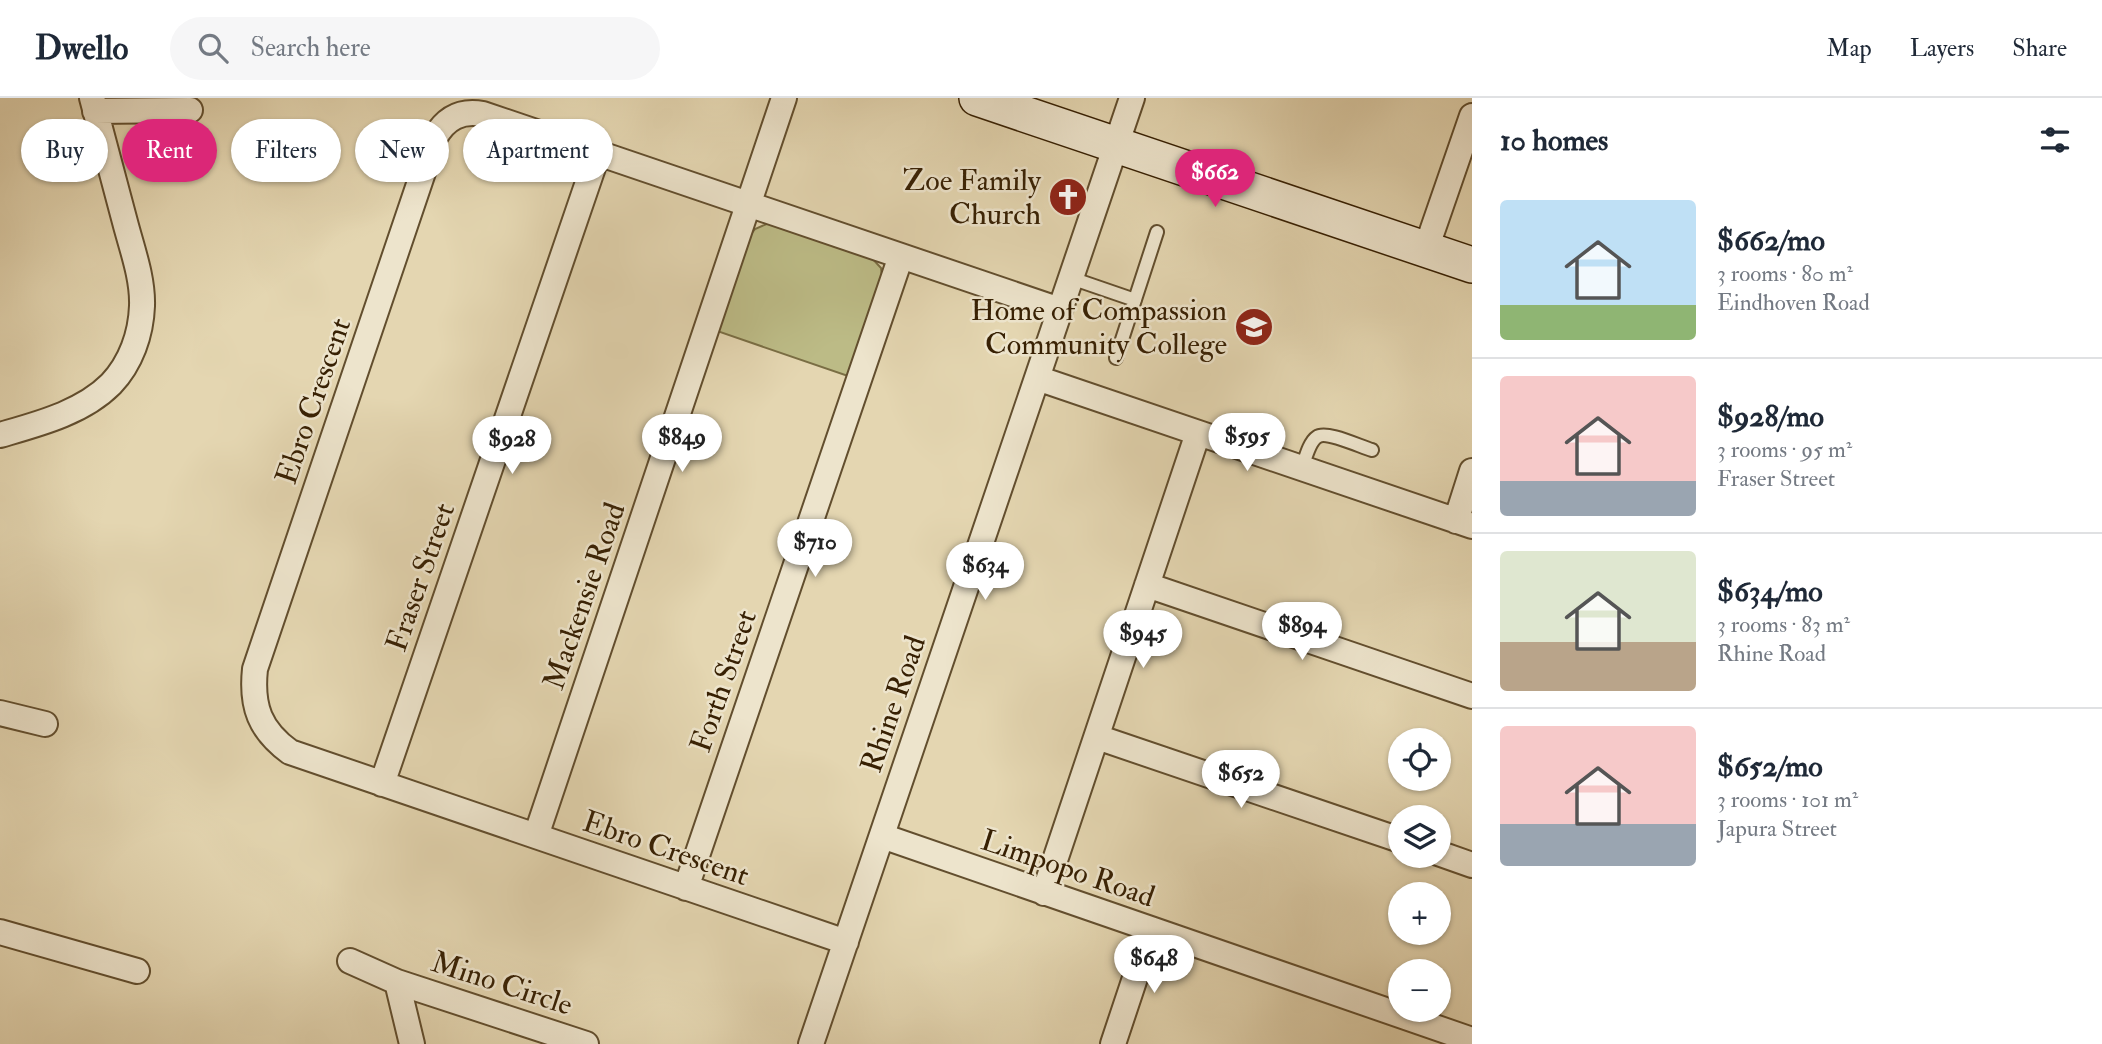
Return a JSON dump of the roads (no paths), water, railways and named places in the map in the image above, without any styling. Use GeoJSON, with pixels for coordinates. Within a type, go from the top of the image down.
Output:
{"type":"FeatureCollection","features":[{"type":"Feature","properties":{"kind":"street","name":"Mackensie Road"},"geometry":{"type":"LineString","coordinates":[[536,836],[784,98]]}},
{"type":"Feature","properties":{"kind":"street"},"geometry":{"type":"LineString","coordinates":[[977,98],[1472,265]]}},
{"type":"Feature","properties":{"kind":"street","name":"Rhine Road"},"geometry":{"type":"LineString","coordinates":[[811,1044],[1132,98]]}},
{"type":"Feature","properties":{"kind":"street"},"geometry":{"type":"LineString","coordinates":[[0,435],[38,424],[85,404],[110,385],[124,368],[139,328],[142,304],[140,283],[94,104],[190,110]]}},
{"type":"Feature","properties":{"kind":"street","name":"Ebro Crescent"},"geometry":{"type":"LineString","coordinates":[[495,119],[474,112],[464,113],[447,121],[440,128],[432,147],[255,669],[253,686],[260,719],[268,732],[290,752],[846,942]]}},
{"type":"Feature","properties":{"kind":"street"},"geometry":{"type":"LineString","coordinates":[[1426,249],[1472,116]]}},
{"type":"Feature","properties":{"kind":"street","name":"Ebro Crescent"},"geometry":{"type":"LineString","coordinates":[[613,158],[1060,310]]}},
{"type":"Feature","properties":{"kind":"street","name":"Fraser Street"},"geometry":{"type":"LineString","coordinates":[[382,784],[588,182]]}},
{"type":"Feature","properties":{"kind":"street","name":"Forth Street"},"geometry":{"type":"LineString","coordinates":[[686,888],[901,256]]}},
{"type":"Feature","properties":{"kind":"street"},"geometry":{"type":"LineString","coordinates":[[1037,378],[1464,524],[1472,471]]}},
{"type":"Feature","properties":{"kind":"street"},"geometry":{"type":"LineString","coordinates":[[1044,893],[1198,433]]}},
{"type":"Feature","properties":{"kind":"street"},"geometry":{"type":"LineString","coordinates":[[1147,585],[1472,696]]}},
{"type":"Feature","properties":{"kind":"street"},"geometry":{"type":"LineString","coordinates":[[0,713],[45,724]]}},
{"type":"Feature","properties":{"kind":"street"},"geometry":{"type":"LineString","coordinates":[[1097,737],[1388,836]]}},
{"type":"Feature","properties":{"kind":"street","name":"Limpopo Road"},"geometry":{"type":"LineString","coordinates":[[882,836],[1472,1040]]}},
{"type":"Feature","properties":{"kind":"street"},"geometry":{"type":"LineString","coordinates":[[1451,858],[1472,865]]}},
{"type":"Feature","properties":{"kind":"street"},"geometry":{"type":"LineString","coordinates":[[1113,1044],[1151,930]]}},
{"type":"Feature","properties":{"kind":"street"},"geometry":{"type":"LineString","coordinates":[[0,932],[136,971]]}},
{"type":"Feature","properties":{"kind":"street","name":"Mino Circle"},"geometry":{"type":"LineString","coordinates":[[349,961],[397,982],[586,1044]]}},
{"type":"Feature","properties":{"kind":"street","name":"Mino Circle"},"geometry":{"type":"LineString","coordinates":[[397,982],[412,1044]]}},
{"type":"Feature","properties":{"kind":"lane"},"geometry":{"type":"LineString","coordinates":[[1116,358],[1157,232]]}},
{"type":"Feature","properties":{"kind":"lane"},"geometry":{"type":"LineString","coordinates":[[1071,278],[1135,300]]}},
{"type":"Feature","properties":{"kind":"lane"},"geometry":{"type":"LineString","coordinates":[[1302,468],[1314,439],[1321,435],[1371,450]]}},
{"type":"Feature","properties":{"kind":"place","name":"Zoe Family Church"},"geometry":{"type":"Point","coordinates":[1068,197]}},
{"type":"Feature","properties":{"kind":"place","name":"Home of Compassion Community College"},"geometry":{"type":"Point","coordinates":[1254,327]}}]}
